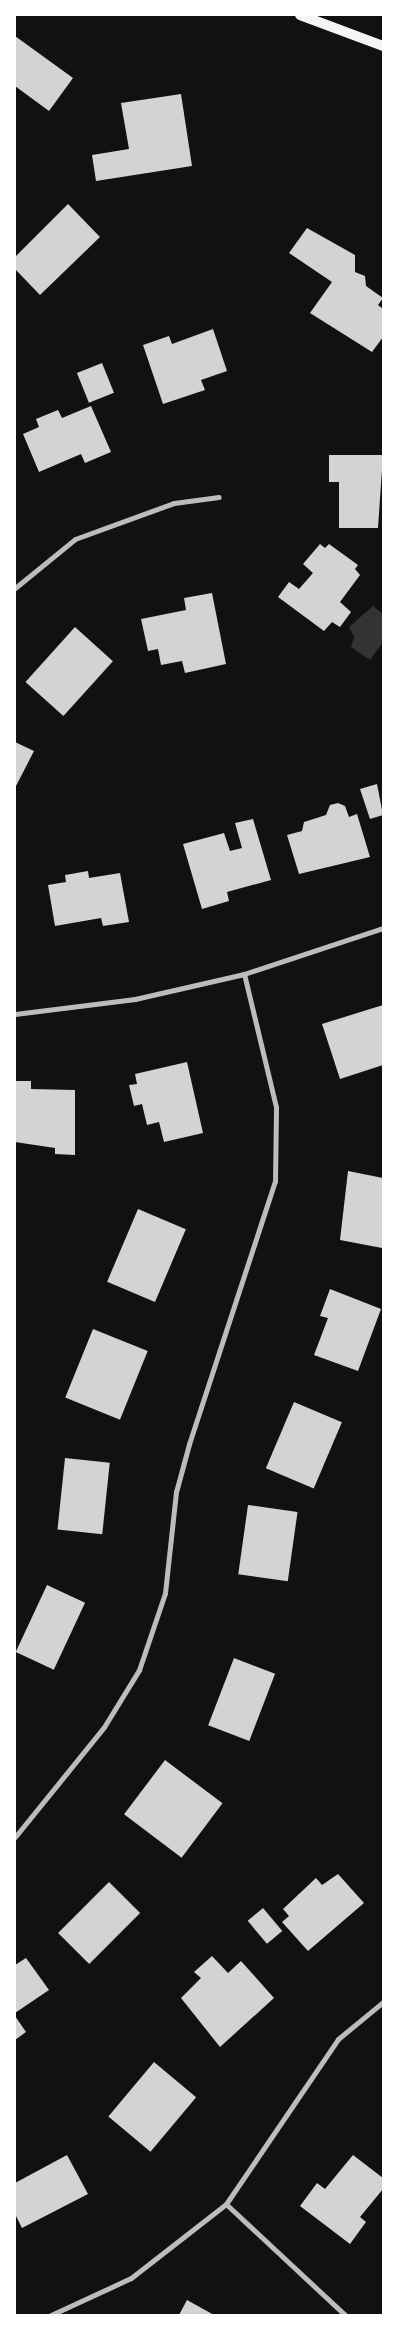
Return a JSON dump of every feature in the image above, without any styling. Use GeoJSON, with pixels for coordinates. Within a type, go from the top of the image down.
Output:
{"type":"FeatureCollection","features":[{"type":"Feature","properties":{"kind":"main road"},"geometry":{"type":"LineString","coordinates":[[300,15],[383,46]]}},
{"type":"Feature","properties":{"kind":"street"},"geometry":{"type":"LineString","coordinates":[[15,588],[75,539],[174,503],[219,497]]}},
{"type":"Feature","properties":{"kind":"street"},"geometry":{"type":"LineString","coordinates":[[15,1014],[135,999],[244,974],[383,928]]}},
{"type":"Feature","properties":{"kind":"street"},"geometry":{"type":"LineString","coordinates":[[15,1837],[104,1727],[142,1663],[165,1593],[176,1492],[189,1444],[275,1181],[276,1107],[244,974]]}},
{"type":"Feature","properties":{"kind":"street"},"geometry":{"type":"LineString","coordinates":[[52,2315],[131,2278],[226,2204],[338,2039],[383,2002]]}},
{"type":"Feature","properties":{"kind":"street"},"geometry":{"type":"LineString","coordinates":[[226,2204],[345,2315]]}},
{"type":"Feature","properties":{"kind":"shaded area"},"geometry":{"type":"Polygon","coordinates":[[[373,606],[383,614],[383,642],[370,660],[351,647],[354,637],[349,627],[373,606]]]}},
{"type":"Feature","properties":{"kind":"building"},"geometry":{"type":"Polygon","coordinates":[[[15,36],[73,78],[49,111],[15,86],[15,36]]]}},
{"type":"Feature","properties":{"kind":"building"},"geometry":{"type":"Polygon","coordinates":[[[181,94],[192,166],[96,181],[92,155],[129,149],[121,103],[181,94]]]}},
{"type":"Feature","properties":{"kind":"building"},"geometry":{"type":"Polygon","coordinates":[[[68,204],[100,237],[40,295],[15,269],[15,257],[68,204]]]}},
{"type":"Feature","properties":{"kind":"building"},"geometry":{"type":"Polygon","coordinates":[[[307,228],[355,255],[355,272],[365,276],[366,286],[383,298],[378,305],[383,309],[383,337],[372,352],[310,313],[332,282],[289,253],[307,228]]]}},
{"type":"Feature","properties":{"kind":"building"},"geometry":{"type":"Polygon","coordinates":[[[213,329],[227,371],[201,380],[205,390],[163,404],[143,345],[169,336],[172,344],[213,329]]]}},
{"type":"Feature","properties":{"kind":"building"},"geometry":{"type":"Polygon","coordinates":[[[102,363],[114,393],[89,403],[77,373],[102,363]]]}},
{"type":"Feature","properties":{"kind":"building"},"geometry":{"type":"Polygon","coordinates":[[[91,406],[111,452],[85,463],[81,454],[39,472],[23,434],[39,427],[36,419],[58,410],[62,418],[91,406]]]}},
{"type":"Feature","properties":{"kind":"building"},"geometry":{"type":"Polygon","coordinates":[[[329,455],[383,455],[378,528],[339,528],[339,482],[329,482],[329,455]]]}},
{"type":"Feature","properties":{"kind":"building"},"geometry":{"type":"Polygon","coordinates":[[[320,544],[325,548],[329,544],[358,565],[355,569],[360,575],[340,602],[351,612],[340,627],[332,622],[324,631],[278,597],[289,582],[299,589],[313,573],[303,564],[320,544]]]}},
{"type":"Feature","properties":{"kind":"building"},"geometry":{"type":"Polygon","coordinates":[[[212,593],[226,664],[185,673],[182,661],[161,665],[158,649],[148,651],[141,619],[186,610],[184,598],[212,593]]]}},
{"type":"Feature","properties":{"kind":"building"},"geometry":{"type":"Polygon","coordinates":[[[75,627],[113,661],[63,716],[25,682],[75,627]]]}},
{"type":"Feature","properties":{"kind":"building"},"geometry":{"type":"Polygon","coordinates":[[[15,742],[34,751],[15,788],[15,742]]]}},
{"type":"Feature","properties":{"kind":"building"},"geometry":{"type":"Polygon","coordinates":[[[377,784],[383,815],[370,819],[360,789],[377,784]]]}},
{"type":"Feature","properties":{"kind":"building"},"geometry":{"type":"Polygon","coordinates":[[[338,803],[345,806],[349,817],[357,814],[370,857],[299,874],[287,835],[302,831],[304,822],[326,815],[330,805],[338,803]]]}},
{"type":"Feature","properties":{"kind":"building"},"geometry":{"type":"Polygon","coordinates":[[[253,819],[271,880],[227,892],[229,901],[202,909],[183,844],[224,833],[230,851],[242,848],[235,823],[253,819]]]}},
{"type":"Feature","properties":{"kind":"building"},"geometry":{"type":"Polygon","coordinates":[[[88,871],[89,878],[120,873],[129,922],[103,926],[101,918],[55,926],[48,885],[66,882],[65,875],[88,871]]]}},
{"type":"Feature","properties":{"kind":"building"},"geometry":{"type":"Polygon","coordinates":[[[383,1005],[383,1065],[340,1079],[322,1024],[383,1005]]]}},
{"type":"Feature","properties":{"kind":"building"},"geometry":{"type":"Polygon","coordinates":[[[187,1062],[203,1133],[164,1142],[159,1122],[147,1125],[142,1104],[134,1106],[129,1085],[137,1084],[135,1074],[187,1062]]]}},
{"type":"Feature","properties":{"kind":"building"},"geometry":{"type":"Polygon","coordinates":[[[15,1081],[31,1081],[31,1089],[75,1090],[75,1155],[55,1154],[55,1148],[15,1142],[15,1081]]]}},
{"type":"Feature","properties":{"kind":"building"},"geometry":{"type":"Polygon","coordinates":[[[348,1171],[383,1178],[382,1248],[340,1240],[348,1171]]]}},
{"type":"Feature","properties":{"kind":"building"},"geometry":{"type":"Polygon","coordinates":[[[138,1209],[186,1229],[155,1302],[107,1282],[138,1209]]]}},
{"type":"Feature","properties":{"kind":"building"},"geometry":{"type":"Polygon","coordinates":[[[330,1289],[381,1309],[358,1371],[314,1355],[328,1318],[320,1316],[330,1289]]]}},
{"type":"Feature","properties":{"kind":"building"},"geometry":{"type":"Polygon","coordinates":[[[93,1329],[148,1351],[120,1420],[65,1398],[93,1329]]]}},
{"type":"Feature","properties":{"kind":"building"},"geometry":{"type":"Polygon","coordinates":[[[294,1402],[342,1422],[314,1489],[266,1468],[294,1402]]]}},
{"type":"Feature","properties":{"kind":"building"},"geometry":{"type":"Polygon","coordinates":[[[65,1458],[110,1463],[102,1534],[57,1530],[65,1458]]]}},
{"type":"Feature","properties":{"kind":"building"},"geometry":{"type":"Polygon","coordinates":[[[248,1505],[298,1512],[288,1581],[238,1574],[248,1505]]]}},
{"type":"Feature","properties":{"kind":"building"},"geometry":{"type":"Polygon","coordinates":[[[47,1585],[85,1603],[54,1670],[16,1652],[47,1585]]]}},
{"type":"Feature","properties":{"kind":"building"},"geometry":{"type":"Polygon","coordinates":[[[234,1658],[275,1674],[249,1741],[208,1725],[234,1658]]]}},
{"type":"Feature","properties":{"kind":"building"},"geometry":{"type":"Polygon","coordinates":[[[165,1760],[223,1803],[182,1858],[124,1814],[165,1760]]]}},
{"type":"Feature","properties":{"kind":"building"},"geometry":{"type":"Polygon","coordinates":[[[338,1874],[364,1903],[308,1951],[282,1922],[289,1916],[283,1909],[316,1878],[322,1885],[338,1874]]]}},
{"type":"Feature","properties":{"kind":"building"},"geometry":{"type":"Polygon","coordinates":[[[109,1882],[140,1913],[89,1964],[58,1933],[109,1882]]]}},
{"type":"Feature","properties":{"kind":"building"},"geometry":{"type":"Polygon","coordinates":[[[263,1908],[282,1931],[267,1944],[248,1921],[263,1908]]]}},
{"type":"Feature","properties":{"kind":"building"},"geometry":{"type":"Polygon","coordinates":[[[212,1956],[228,1973],[241,1961],[274,1998],[220,2047],[181,1998],[201,1978],[194,1972],[212,1956]]]}},
{"type":"Feature","properties":{"kind":"building"},"geometry":{"type":"Polygon","coordinates":[[[26,1958],[49,1990],[15,2013],[15,1965],[26,1958]]]}},
{"type":"Feature","properties":{"kind":"building"},"geometry":{"type":"Polygon","coordinates":[[[15,2016],[26,2032],[15,2040],[15,2016]]]}},
{"type":"Feature","properties":{"kind":"building"},"geometry":{"type":"Polygon","coordinates":[[[154,2062],[196,2097],[150,2152],[108,2116],[154,2062]]]}},
{"type":"Feature","properties":{"kind":"building"},"geometry":{"type":"Polygon","coordinates":[[[67,2155],[88,2194],[22,2228],[15,2214],[15,2183],[67,2155]]]}},
{"type":"Feature","properties":{"kind":"building"},"geometry":{"type":"Polygon","coordinates":[[[353,2155],[383,2178],[383,2189],[360,2217],[366,2222],[350,2244],[300,2206],[317,2183],[325,2189],[353,2155]]]}},
{"type":"Feature","properties":{"kind":"building"},"geometry":{"type":"Polygon","coordinates":[[[187,2300],[214,2315],[179,2315],[187,2300]]]}}]}
